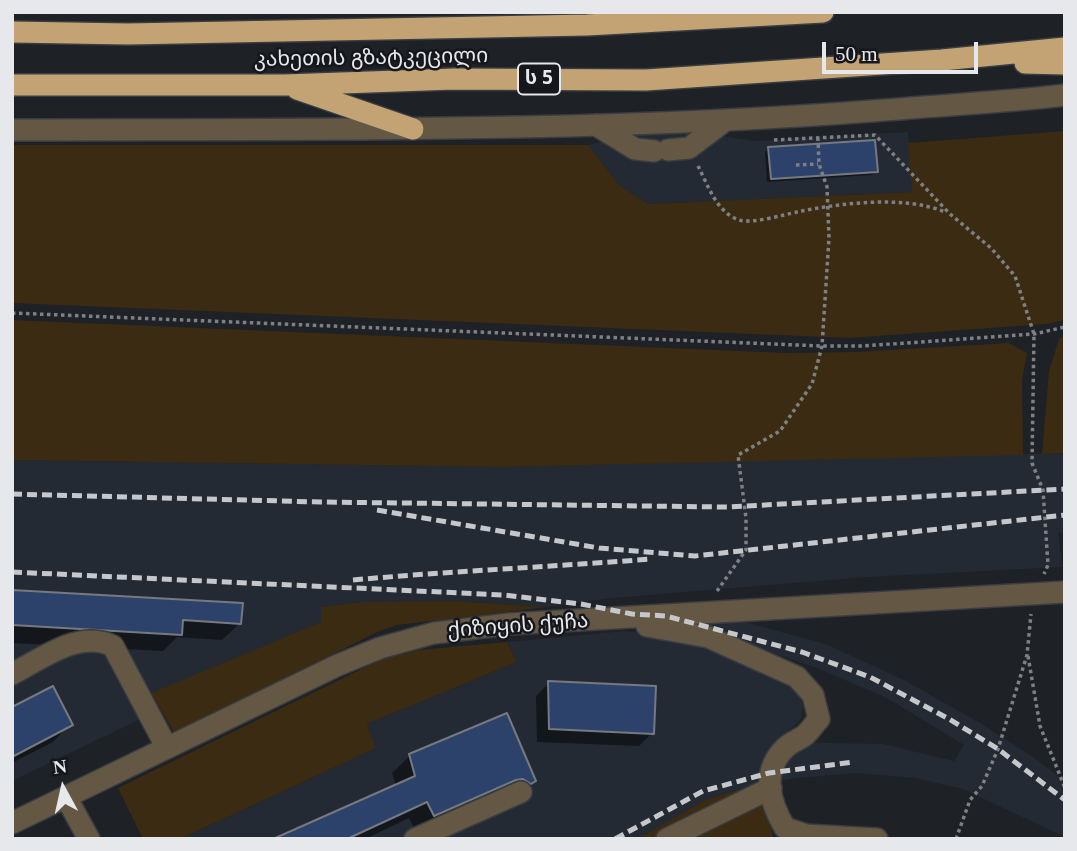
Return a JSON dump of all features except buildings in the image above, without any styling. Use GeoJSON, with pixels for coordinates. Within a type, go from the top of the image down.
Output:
{"type":"FeatureCollection","features":[{"type":"Feature","properties":{"kind":"highway","name":"კახეთის გზატკეცილი"},"geometry":{"type":"LineString","coordinates":[[12,32],[128,34],[587,25],[823,12]]}},
{"type":"Feature","properties":{"kind":"highway","name":"კახეთის გზატკეცილი"},"geometry":{"type":"LineString","coordinates":[[12,85],[285,85],[454,79],[646,80],[942,60],[1065,48]]}},
{"type":"Feature","properties":{"kind":"highway"},"geometry":{"type":"LineString","coordinates":[[942,60],[1065,64]]}},
{"type":"Feature","properties":{"kind":"highway"},"geometry":{"type":"LineString","coordinates":[[285,85],[413,129]]}},
{"type":"Feature","properties":{"kind":"street"},"geometry":{"type":"LineString","coordinates":[[12,130],[413,129],[596,125],[790,117],[1065,95]]}},
{"type":"Feature","properties":{"kind":"street"},"geometry":{"type":"LineString","coordinates":[[596,125],[635,149],[670,150],[726,120]]}},
{"type":"Feature","properties":{"kind":"street","name":"ქიზიყის ქუჩა"},"geometry":{"type":"LineString","coordinates":[[12,823],[338,665],[380,648],[434,633],[509,624],[1065,592]]}},
{"type":"Feature","properties":{"kind":"street"},"geometry":{"type":"LineString","coordinates":[[610,619],[708,637],[797,677],[813,695],[818,719],[805,735],[787,746],[773,762],[769,773],[775,811],[785,834],[877,839]]}},
{"type":"Feature","properties":{"kind":"street"},"geometry":{"type":"LineString","coordinates":[[12,674],[73,642],[103,641],[113,646],[167,748]]}},
{"type":"Feature","properties":{"kind":"street"},"geometry":{"type":"LineString","coordinates":[[667,839],[771,788]]}},
{"type":"Feature","properties":{"kind":"street"},"geometry":{"type":"LineString","coordinates":[[415,839],[521,792]]}},
{"type":"Feature","properties":{"kind":"street"},"geometry":{"type":"LineString","coordinates":[[66,797],[89,839]]}},
{"type":"Feature","properties":{"kind":"path"},"geometry":{"type":"LineString","coordinates":[[769,141],[875,135],[950,214],[991,247],[1015,276],[1034,334],[1032,463],[1043,490],[1048,565],[1033,594],[1027,655],[998,749],[982,786],[970,800],[956,839]]}},
{"type":"Feature","properties":{"kind":"path"},"geometry":{"type":"LineString","coordinates":[[720,613],[716,591],[746,550],[746,518],[738,456],[780,431],[812,384],[822,346],[829,238],[827,187],[819,164],[818,139]]}},
{"type":"Feature","properties":{"kind":"path"},"geometry":{"type":"LineString","coordinates":[[670,150],[720,208],[740,220],[828,206],[910,202],[929,205],[950,214]]}},
{"type":"Feature","properties":{"kind":"path"},"geometry":{"type":"LineString","coordinates":[[796,165],[819,164]]}},
{"type":"Feature","properties":{"kind":"path"},"geometry":{"type":"LineString","coordinates":[[12,313],[822,346],[863,346],[1034,334],[1065,327]]}},
{"type":"Feature","properties":{"kind":"path"},"geometry":{"type":"LineString","coordinates":[[1027,655],[1040,726],[1065,788]]}},
{"type":"Feature","properties":{"kind":"shaded area"},"geometry":{"type":"Polygon","coordinates":[[[674,129],[754,141],[908,132],[912,192],[648,204],[620,186],[588,145],[648,130],[674,129]]]}},
{"type":"Feature","properties":{"kind":"shaded area"},"geometry":{"type":"Polygon","coordinates":[[[1065,131],[1065,320],[1046,324],[849,338],[12,303],[12,145],[588,145],[620,186],[648,204],[912,192],[908,143],[1065,131]]]}},
{"type":"Feature","properties":{"kind":"shaded area"},"geometry":{"type":"Polygon","coordinates":[[[12,320],[787,353],[856,352],[1009,343],[1027,353],[1022,380],[1023,455],[502,467],[12,460],[12,320]]]}},
{"type":"Feature","properties":{"kind":"shaded area"},"geometry":{"type":"Polygon","coordinates":[[[1065,336],[1065,453],[1042,454],[1049,371],[1059,339],[1065,336]]]}},
{"type":"Feature","properties":{"kind":"shaded area"},"geometry":{"type":"Polygon","coordinates":[[[1065,453],[1065,532],[1058,533],[1062,567],[868,577],[611,598],[547,607],[454,601],[360,602],[322,607],[321,622],[152,693],[159,710],[12,781],[12,460],[502,467],[1065,453]]]}},
{"type":"Feature","properties":{"kind":"shaded area"},"geometry":{"type":"Polygon","coordinates":[[[454,601],[547,607],[397,625],[377,632],[175,734],[151,693],[321,622],[321,607],[360,602],[454,601]]]}},
{"type":"Feature","properties":{"kind":"shaded area"},"geometry":{"type":"Polygon","coordinates":[[[700,614],[745,622],[828,645],[904,680],[980,723],[1065,781],[1065,837],[963,789],[916,778],[856,773],[754,785],[705,800],[637,839],[180,839],[376,748],[367,724],[517,662],[507,642],[625,631],[685,638],[796,687],[803,706],[801,719],[778,742],[883,744],[954,761],[964,745],[887,698],[817,668],[729,638],[638,618],[700,614]]]}},
{"type":"Feature","properties":{"kind":"shaded area"},"geometry":{"type":"Polygon","coordinates":[[[507,642],[517,662],[367,724],[376,748],[180,839],[143,839],[118,788],[380,660],[419,650],[507,642]]]}},
{"type":"Feature","properties":{"kind":"shaded area"},"geometry":{"type":"Polygon","coordinates":[[[754,785],[654,839],[637,839],[705,800],[754,785]]]}},
{"type":"Feature","properties":{"kind":"shaded area"},"geometry":{"type":"Polygon","coordinates":[[[760,804],[770,821],[773,839],[682,839],[760,804]]]}},
{"type":"Feature","properties":{"kind":"railway"},"geometry":{"type":"LineString","coordinates":[[12,494],[321,502],[727,507],[1065,489]]}},
{"type":"Feature","properties":{"kind":"railway"},"geometry":{"type":"LineString","coordinates":[[377,510],[599,548],[695,556],[1065,515]]}},
{"type":"Feature","properties":{"kind":"railway"},"geometry":{"type":"LineString","coordinates":[[353,580],[650,559]]}},
{"type":"Feature","properties":{"kind":"railway"},"geometry":{"type":"LineString","coordinates":[[12,572],[504,595],[581,604],[632,614],[666,616],[802,652],[870,677],[949,719],[998,749],[1065,800]]}},
{"type":"Feature","properties":{"kind":"railway"},"geometry":{"type":"LineString","coordinates":[[615,839],[703,791],[769,773],[854,762]]}}]}
